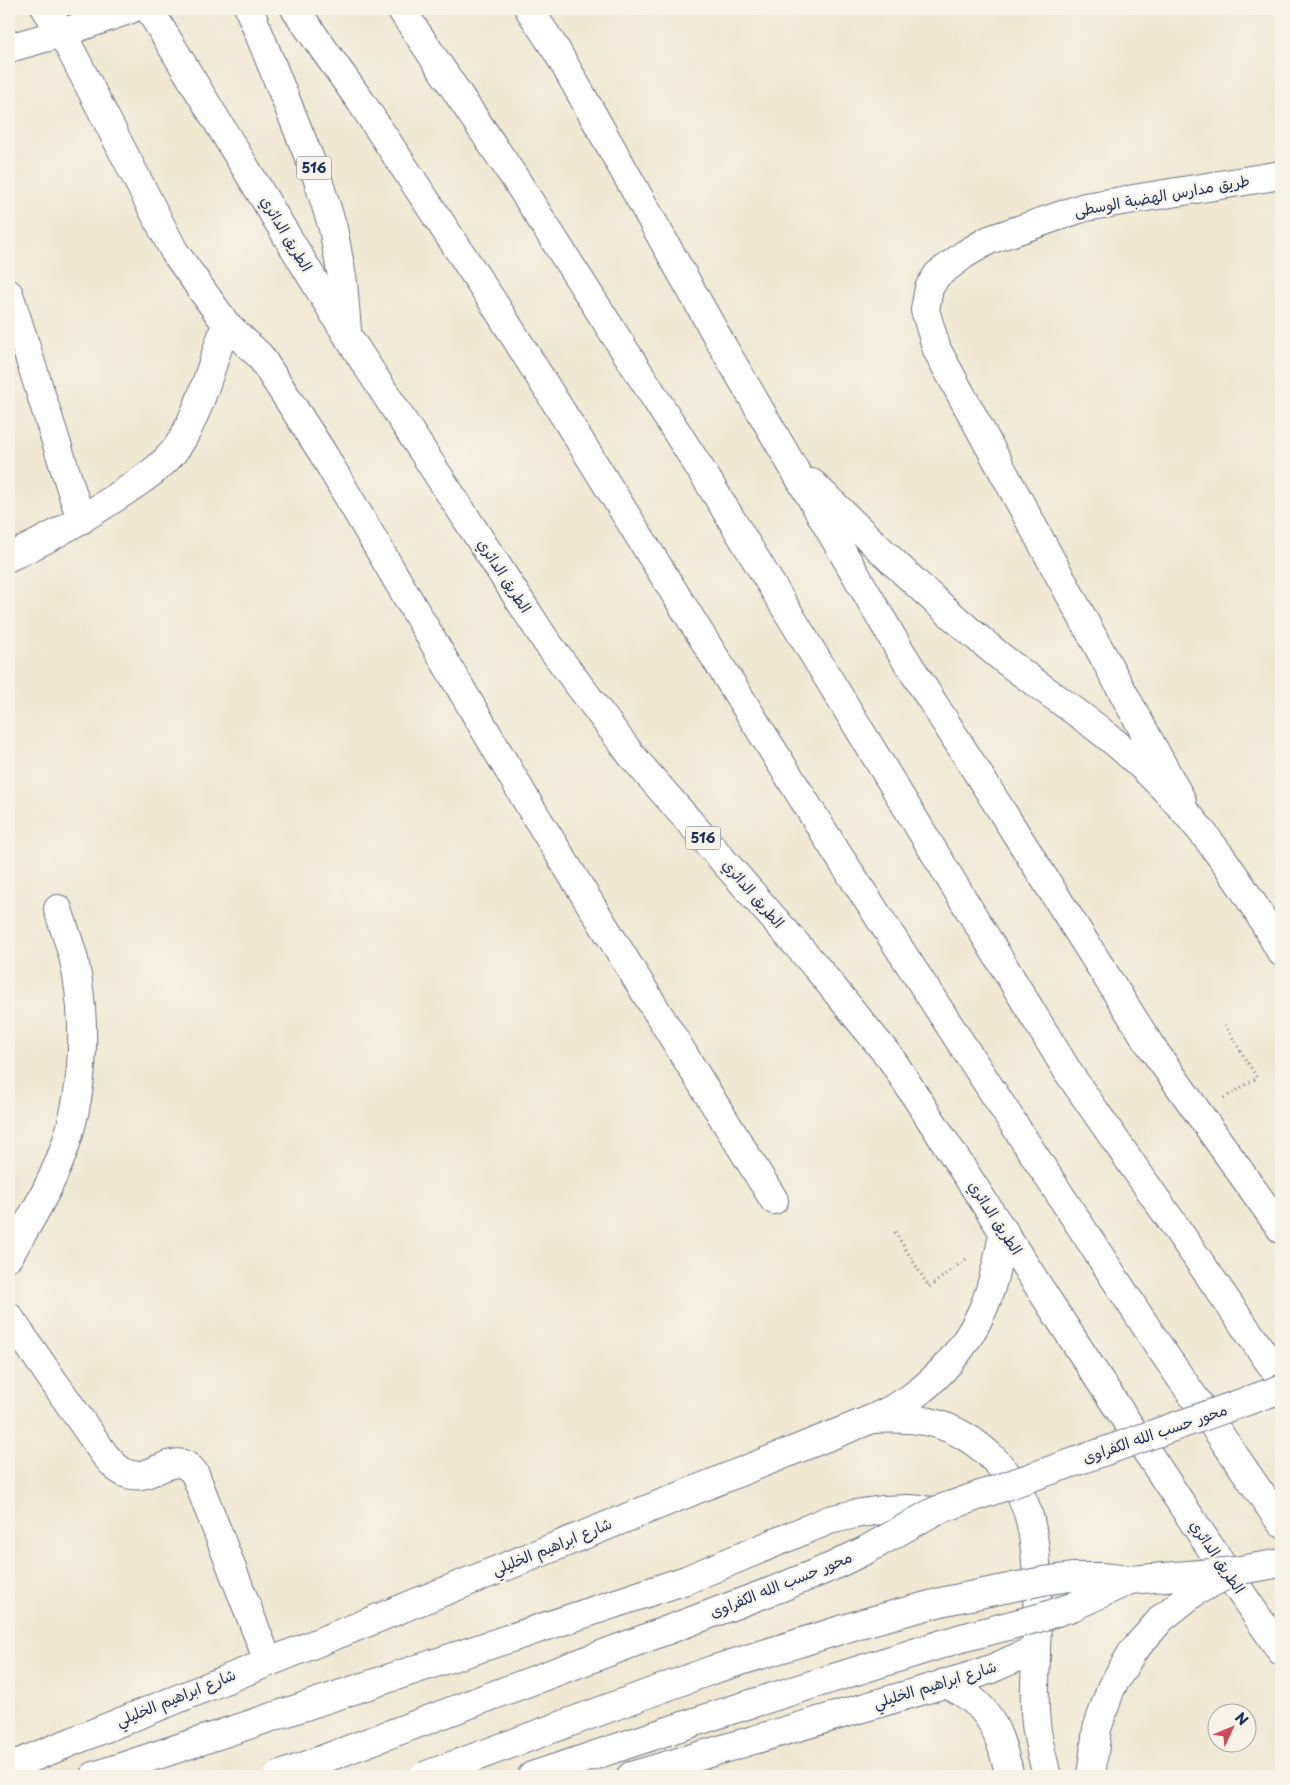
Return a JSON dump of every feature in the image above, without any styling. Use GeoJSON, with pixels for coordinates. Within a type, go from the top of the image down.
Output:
{"type":"FeatureCollection","features":[{"type":"Feature","properties":{"kind":"main road"},"geometry":{"type":"LineString","coordinates":[[46,9],[62,33],[174,251],[226,324],[260,356],[316,444],[532,810],[774,1200]]}},
{"type":"Feature","properties":{"kind":"main road"},"geometry":{"type":"LineString","coordinates":[[9,49],[131,9]]}},
{"type":"Feature","properties":{"kind":"main road","name":"الطريق الدائري"},"geometry":{"type":"LineString","coordinates":[[149,9],[347,335],[546,640],[632,756],[817,968],[892,1060],[1118,1409],[1281,1651]]}},
{"type":"Feature","properties":{"kind":"main road","name":"516"},"geometry":{"type":"LineString","coordinates":[[249,9],[317,177],[333,228],[343,282],[347,335]]}},
{"type":"Feature","properties":{"kind":"main road"},"geometry":{"type":"LineString","coordinates":[[295,9],[361,102],[495,305],[835,850],[1160,1348],[1281,1523]]}},
{"type":"Feature","properties":{"kind":"main road"},"geometry":{"type":"LineString","coordinates":[[401,9],[516,180],[708,482],[1070,1075],[1281,1379]]}},
{"type":"Feature","properties":{"kind":"main road"},"geometry":{"type":"LineString","coordinates":[[529,9],[572,78],[787,458],[899,650],[1150,1045],[1281,1229]]}},
{"type":"Feature","properties":{"kind":"main road","name":"طريق مدارس الهضبة الوسطى"},"geometry":{"type":"LineString","coordinates":[[1190,816],[937,350],[925,310],[928,288],[936,275],[965,254],[990,240],[1085,207],[1281,175]]}},
{"type":"Feature","properties":{"kind":"main road"},"geometry":{"type":"LineString","coordinates":[[11,310],[81,520]]}},
{"type":"Feature","properties":{"kind":"main road"},"geometry":{"type":"LineString","coordinates":[[9,558],[81,520],[151,474],[168,458],[182,439],[192,418],[226,324]]}},
{"type":"Feature","properties":{"kind":"main road"},"geometry":{"type":"LineString","coordinates":[[787,458],[944,610],[1001,657],[1107,736],[1150,774],[1190,816],[1226,861],[1258,909],[1281,952]]}},
{"type":"Feature","properties":{"kind":"main road"},"geometry":{"type":"LineString","coordinates":[[9,1256],[54,1176],[72,1124],[82,1069],[82,1014],[74,960],[58,909]]}},
{"type":"Feature","properties":{"kind":"main road","name":"شارع ابراهيم الخليلي"},"geometry":{"type":"LineString","coordinates":[[9,1766],[871,1419],[909,1399],[939,1374],[964,1343],[984,1308],[1004,1231]]}},
{"type":"Feature","properties":{"kind":"main road"},"geometry":{"type":"LineString","coordinates":[[9,1317],[104,1454],[115,1466],[128,1474],[145,1474],[179,1462],[189,1466],[195,1474],[268,1661]]}},
{"type":"Feature","properties":{"kind":"main road","name":"محور حسب الله الكفراوى"},"geometry":{"type":"LineString","coordinates":[[278,1776],[777,1589],[858,1554],[935,1511],[1281,1389]]}},
{"type":"Feature","properties":{"kind":"main road"},"geometry":{"type":"LineString","coordinates":[[871,1419],[901,1418],[932,1422],[960,1434],[985,1451],[1006,1473],[1022,1499],[1032,1528],[1036,1558],[1036,1649],[1034,1674],[1036,1723],[1047,1776]]}},
{"type":"Feature","properties":{"kind":"main road"},"geometry":{"type":"LineString","coordinates":[[94,1776],[686,1580],[830,1520],[882,1510],[909,1509],[935,1511]]}},
{"type":"Feature","properties":{"kind":"main road"},"geometry":{"type":"LineString","coordinates":[[424,1776],[712,1670],[863,1623],[945,1601],[1043,1581],[1092,1577],[1130,1580],[1235,1571],[1281,1563]]}},
{"type":"Feature","properties":{"kind":"main road"},"geometry":{"type":"LineString","coordinates":[[1091,1776],[1097,1729],[1111,1688],[1133,1651],[1162,1618],[1196,1591],[1235,1571]]}},
{"type":"Feature","properties":{"kind":"main road"},"geometry":{"type":"LineString","coordinates":[[532,1776],[728,1711],[958,1639],[1042,1617],[1072,1607],[1130,1580]]}},
{"type":"Feature","properties":{"kind":"main road","name":"شارع ابراهيم الخليلي"},"geometry":{"type":"LineString","coordinates":[[631,1776],[991,1669],[1036,1649]]}},
{"type":"Feature","properties":{"kind":"main road"},"geometry":{"type":"LineString","coordinates":[[944,1683],[960,1690],[976,1701],[989,1715],[998,1732],[1010,1776]]}},
{"type":"Feature","properties":{"kind":"main road"},"geometry":{"type":"LineString","coordinates":[[998,1732],[1016,1724],[1036,1723]]}},
{"type":"Feature","properties":{"kind":"path"},"geometry":{"type":"LineString","coordinates":[[1199,1114],[1257,1078],[1225,1025]]}},
{"type":"Feature","properties":{"kind":"path"},"geometry":{"type":"LineString","coordinates":[[894,1232],[928,1287],[1004,1231]]}}]}
